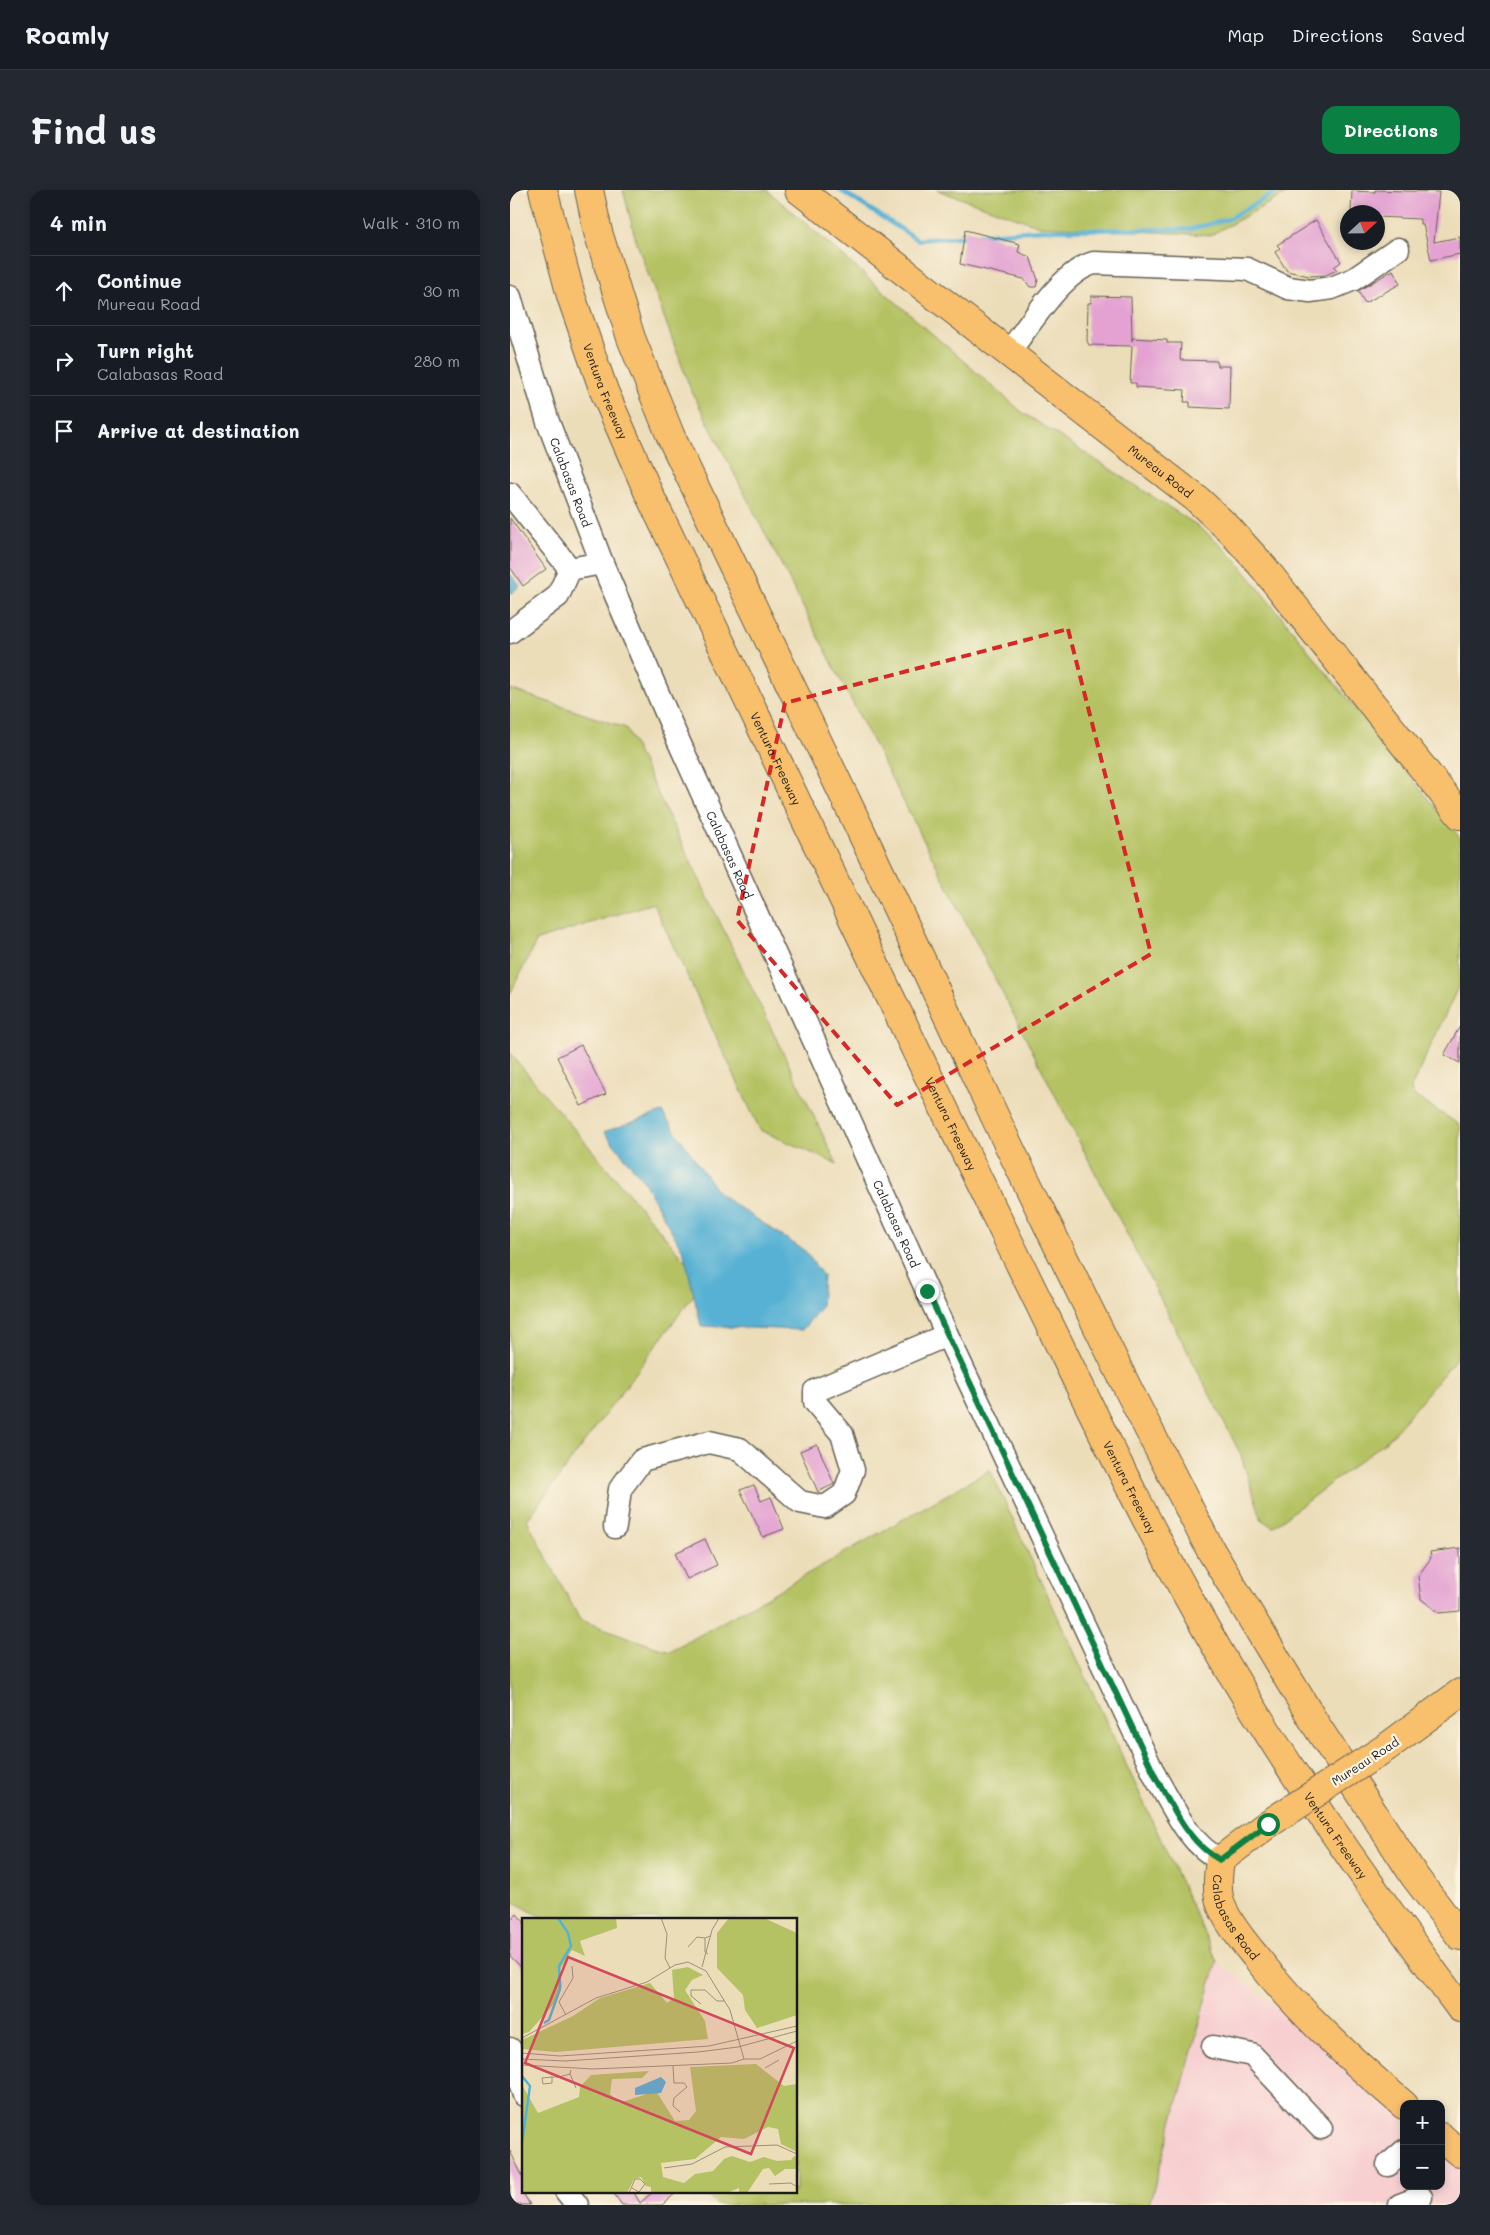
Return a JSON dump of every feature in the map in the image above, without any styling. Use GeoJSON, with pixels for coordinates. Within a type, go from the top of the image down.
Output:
{"type":"FeatureCollection","features":[{"type":"Feature","properties":{"kind":"main road","name":"Ventura Freeway"},"geometry":{"type":"LineString","coordinates":[[543,190],[571,296],[604,391],[649,494],[1128,1483],[1217,1649],[1294,1774],[1399,1926],[1460,2008]]}},
{"type":"Feature","properties":{"kind":"main road"},"geometry":{"type":"LineString","coordinates":[[589,190],[598,232],[631,338],[671,437],[858,825],[1004,1136],[1131,1395],[1210,1549],[1311,1717],[1415,1877],[1460,1936]]}},
{"type":"Feature","properties":{"kind":"main road","name":"Mureau Road"},"geometry":{"type":"LineString","coordinates":[[799,190],[1198,500],[1230,529],[1264,568],[1460,815]]}},
{"type":"Feature","properties":{"kind":"main road","name":"Mureau Road"},"geometry":{"type":"LineString","coordinates":[[1220,1860],[1268,1824],[1387,1747],[1460,1694]]}},
{"type":"Feature","properties":{"kind":"main road","name":"Calabasas Road"},"geometry":{"type":"LineString","coordinates":[[1220,1860],[1218,1883],[1221,1906],[1244,1942],[1274,1981],[1311,2021],[1400,2101]]}},
{"type":"Feature","properties":{"kind":"main road"},"geometry":{"type":"LineString","coordinates":[[1445,2140],[1460,2153]]}},
{"type":"Feature","properties":{"kind":"street"},"geometry":{"type":"LineString","coordinates":[[1008,352],[1069,276],[1084,266],[1094,263],[1247,269],[1288,288],[1310,291],[1332,288],[1354,279],[1398,249]]}},
{"type":"Feature","properties":{"kind":"street","name":"Calabasas Road"},"geometry":{"type":"LineString","coordinates":[[510,297],[548,422],[602,563],[678,740],[947,1335],[1156,1778],[1196,1842],[1207,1853],[1220,1860]]}},
{"type":"Feature","properties":{"kind":"street"},"geometry":{"type":"LineString","coordinates":[[510,494],[570,569]]}},
{"type":"Feature","properties":{"kind":"street"},"geometry":{"type":"LineString","coordinates":[[570,569],[602,563]]}},
{"type":"Feature","properties":{"kind":"street"},"geometry":{"type":"LineString","coordinates":[[510,632],[558,596],[570,569]]}},
{"type":"Feature","properties":{"kind":"street"},"geometry":{"type":"LineString","coordinates":[[615,1527],[620,1490],[642,1460],[709,1442],[740,1449],[800,1502],[825,1507],[844,1494],[853,1470],[842,1434],[815,1402],[815,1391],[947,1335]]}},
{"type":"Feature","properties":{"kind":"street"},"geometry":{"type":"LineString","coordinates":[[1213,2047],[1252,2055],[1321,2128]]}},
{"type":"Feature","properties":{"kind":"street"},"geometry":{"type":"LineString","coordinates":[[510,2050],[522,2089]]}},
{"type":"Feature","properties":{"kind":"street"},"geometry":{"type":"LineString","coordinates":[[567,2192],[577,2205]]}},
{"type":"Feature","properties":{"kind":"highlighted area"},"geometry":{"type":"Polygon","coordinates":[[[1068,629],[1151,954],[897,1105],[737,920],[785,703],[1068,629]]]}},
{"type":"Feature","properties":{"kind":"shaded area"},"geometry":{"type":"Polygon","coordinates":[[[1217,1961],[1400,2102],[1400,2190],[1445,2190],[1445,2137],[1460,2148],[1460,2205],[1149,2205],[1217,1961]]]}},
{"type":"Feature","properties":{"kind":"green space"},"geometry":{"type":"Polygon","coordinates":[[[623,190],[767,190],[1022,412],[1195,524],[1219,543],[1238,563],[1460,838],[1460,983],[1411,1088],[1413,1095],[1460,1125],[1460,1348],[1455,1360],[1389,1439],[1273,1527],[1262,1520],[1240,1453],[691,390],[636,241],[623,190]]]}},
{"type":"Feature","properties":{"kind":"green space"},"geometry":{"type":"Polygon","coordinates":[[[937,190],[1293,190],[1211,235],[1040,226],[937,190]]]}},
{"type":"Feature","properties":{"kind":"green space"},"geometry":{"type":"Polygon","coordinates":[[[510,689],[626,728],[837,1164],[760,1130],[653,903],[537,940],[510,994],[510,689]]]}},
{"type":"Feature","properties":{"kind":"green space"},"geometry":{"type":"Polygon","coordinates":[[[510,1053],[703,1282],[527,1520],[580,1620],[670,1652],[990,1470],[1217,1961],[1149,2205],[718,2205],[704,2192],[798,2192],[798,1918],[543,1918],[510,1900],[510,1053]]]}},
{"type":"Feature","properties":{"kind":"water"},"geometry":{"type":"Polygon","coordinates":[[[510,574],[520,586],[510,594],[510,574]]]}},
{"type":"Feature","properties":{"kind":"water"},"geometry":{"type":"Polygon","coordinates":[[[662,1112],[719,1194],[805,1251],[823,1276],[821,1307],[802,1330],[701,1326],[684,1253],[643,1180],[604,1132],[662,1112]]]}},
{"type":"Feature","properties":{"kind":"building"},"geometry":{"type":"Polygon","coordinates":[[[1375,190],[1439,192],[1434,242],[1460,237],[1460,254],[1431,260],[1423,224],[1420,224],[1420,219],[1385,217],[1385,205],[1351,205],[1352,191],[1375,192],[1375,190]]]}},
{"type":"Feature","properties":{"kind":"building"},"geometry":{"type":"Polygon","coordinates":[[[1316,220],[1341,262],[1334,267],[1337,270],[1326,275],[1309,276],[1287,271],[1275,252],[1280,248],[1277,245],[1316,220]]]}},
{"type":"Feature","properties":{"kind":"building"},"geometry":{"type":"Polygon","coordinates":[[[965,230],[1020,244],[1018,252],[1030,257],[1038,280],[1036,287],[1030,287],[1024,279],[960,264],[965,230]]]}},
{"type":"Feature","properties":{"kind":"building"},"geometry":{"type":"Polygon","coordinates":[[[1393,270],[1400,284],[1365,303],[1358,291],[1393,270]]]}},
{"type":"Feature","properties":{"kind":"building"},"geometry":{"type":"Polygon","coordinates":[[[1091,296],[1131,297],[1132,341],[1132,338],[1167,340],[1167,343],[1181,343],[1180,360],[1217,361],[1217,366],[1230,366],[1229,409],[1190,407],[1190,402],[1184,402],[1185,390],[1136,387],[1136,383],[1130,383],[1132,346],[1089,345],[1087,341],[1088,303],[1091,303],[1091,296]]]}},
{"type":"Feature","properties":{"kind":"building"},"geometry":{"type":"Polygon","coordinates":[[[510,518],[546,569],[523,586],[510,567],[510,518]]]}},
{"type":"Feature","properties":{"kind":"building"},"geometry":{"type":"Polygon","coordinates":[[[1460,1026],[1460,1063],[1444,1055],[1460,1026]]]}},
{"type":"Feature","properties":{"kind":"building"},"geometry":{"type":"Polygon","coordinates":[[[581,1045],[606,1094],[581,1106],[557,1057],[581,1045]]]}},
{"type":"Feature","properties":{"kind":"building"},"geometry":{"type":"Polygon","coordinates":[[[817,1444],[834,1484],[818,1492],[800,1451],[817,1444]]]}},
{"type":"Feature","properties":{"kind":"building"},"geometry":{"type":"Polygon","coordinates":[[[754,1485],[761,1501],[771,1497],[784,1529],[763,1537],[740,1490],[754,1485]]]}},
{"type":"Feature","properties":{"kind":"building"},"geometry":{"type":"Polygon","coordinates":[[[705,1539],[717,1565],[687,1579],[675,1553],[705,1539]]]}},
{"type":"Feature","properties":{"kind":"building"},"geometry":{"type":"Polygon","coordinates":[[[1460,1548],[1460,1611],[1439,1613],[1421,1599],[1418,1576],[1431,1558],[1430,1552],[1460,1548]]]}},
{"type":"Feature","properties":{"kind":"building"},"geometry":{"type":"Polygon","coordinates":[[[517,1914],[522,1920],[522,1968],[510,1956],[510,1921],[517,1914]]]}},
{"type":"Feature","properties":{"kind":"building"},"geometry":{"type":"Polygon","coordinates":[[[510,2151],[522,2175],[522,2192],[530,2205],[510,2205],[510,2151]]]}},
{"type":"Feature","properties":{"kind":"building"},"geometry":{"type":"Polygon","coordinates":[[[613,2192],[634,2192],[640,2203],[653,2192],[677,2192],[662,2205],[622,2205],[613,2192]]]}},
{"type":"Feature","properties":{"kind":"waterway"},"geometry":{"type":"LineString","coordinates":[[840,190],[918,240],[970,236]]}},
{"type":"Feature","properties":{"kind":"waterway"},"geometry":{"type":"LineString","coordinates":[[978,235],[1039,230],[1191,229],[1228,219],[1280,190]]}},
{"type":"Feature","properties":{"kind":"route"},"geometry":{"type":"LineString","coordinates":[[927,1291],[1156,1778],[1187,1831],[1207,1853],[1220,1860],[1237,1845],[1268,1824]]}}]}
